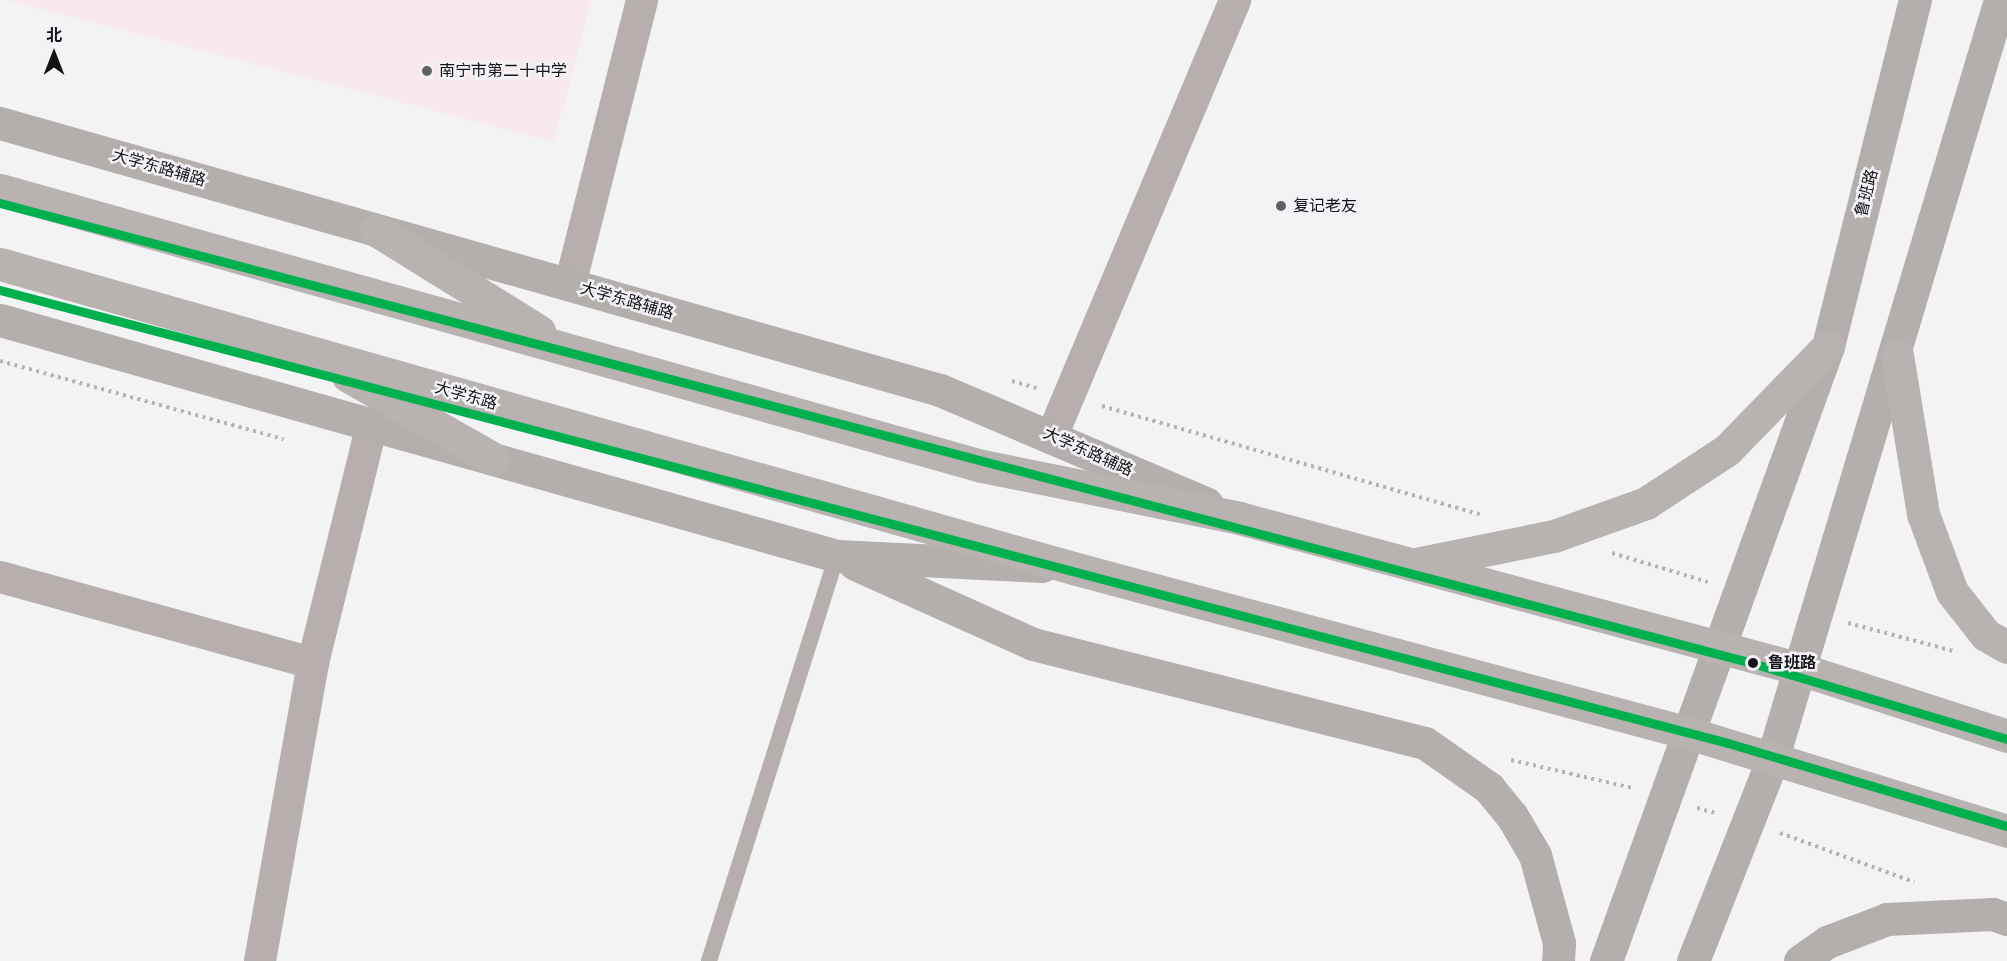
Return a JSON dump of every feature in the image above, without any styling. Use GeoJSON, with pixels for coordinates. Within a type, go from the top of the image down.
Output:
{"type":"FeatureCollection","features":[{"type":"Feature","properties":{"kind":"main road","name":"鲁班路"},"geometry":{"type":"LineString","coordinates":[[1606,961],[1692,734],[1828,346],[1916,0]]}},
{"type":"Feature","properties":{"kind":"main road"},"geometry":{"type":"LineString","coordinates":[[1693,961],[1772,760],[1897,355],[2000,0]]}},
{"type":"Feature","properties":{"kind":"main road","name":"大学东路辅路"},"geometry":{"type":"LineString","coordinates":[[0,123],[940,390],[1239,518]]}},
{"type":"Feature","properties":{"kind":"main road"},"geometry":{"type":"LineString","coordinates":[[0,190],[982,466],[1239,518],[1408,566],[1800,669],[2007,736]]}},
{"type":"Feature","properties":{"kind":"main road"},"geometry":{"type":"LineString","coordinates":[[376,230],[571,350]]}},
{"type":"Feature","properties":{"kind":"main road","name":"大学东路"},"geometry":{"type":"LineString","coordinates":[[0,264],[1073,568],[1692,734],[2007,831]]}},
{"type":"Feature","properties":{"kind":"main road"},"geometry":{"type":"LineString","coordinates":[[0,320],[837,556],[1034,644],[1425,743],[1489,788],[1512,816],[1535,855],[1559,943],[1558,961]]}},
{"type":"Feature","properties":{"kind":"main road"},"geometry":{"type":"LineString","coordinates":[[1408,566],[1554,536],[1646,503],[1727,450],[1828,346]]}},
{"type":"Feature","properties":{"kind":"main road"},"geometry":{"type":"LineString","coordinates":[[302,350],[494,459]]}},
{"type":"Feature","properties":{"kind":"main road"},"geometry":{"type":"LineString","coordinates":[[1897,355],[1923,514],[1952,592],[1986,635],[2007,647]]}},
{"type":"Feature","properties":{"kind":"main road"},"geometry":{"type":"LineString","coordinates":[[837,556],[1073,568]]}},
{"type":"Feature","properties":{"kind":"main road"},"geometry":{"type":"LineString","coordinates":[[1800,961],[1827,942],[1887,919],[1993,914],[2007,919]]}},
{"type":"Feature","properties":{"kind":"street"},"geometry":{"type":"LineString","coordinates":[[570,285],[642,0]]}},
{"type":"Feature","properties":{"kind":"street"},"geometry":{"type":"LineString","coordinates":[[1052,436],[1235,0]]}},
{"type":"Feature","properties":{"kind":"street"},"geometry":{"type":"LineString","coordinates":[[260,961],[313,663],[372,424]]}},
{"type":"Feature","properties":{"kind":"street"},"geometry":{"type":"LineString","coordinates":[[0,577],[313,663]]}},
{"type":"Feature","properties":{"kind":"lane"},"geometry":{"type":"LineString","coordinates":[[709,961],[837,556]]}},
{"type":"Feature","properties":{"kind":"shaded area","name":"南宁市第二十中学"},"geometry":{"type":"Polygon","coordinates":[[[6,0],[592,0],[554,142],[6,0]]]}},
{"type":"Feature","properties":{"kind":"transit line"},"geometry":{"type":"LineString","coordinates":[[0,203],[1752,663],[2007,739]]}},
{"type":"Feature","properties":{"kind":"transit line"},"geometry":{"type":"LineString","coordinates":[[0,290],[1728,743],[2007,826]]}},
{"type":"Feature","properties":{"kind":"place","name":"南宁市第二十中学"},"geometry":{"type":"Point","coordinates":[427,71]}},
{"type":"Feature","properties":{"kind":"place","name":"复记老友"},"geometry":{"type":"Point","coordinates":[1281,206]}},
{"type":"Feature","properties":{"kind":"place","name":"鲁班路"},"geometry":{"type":"Point","coordinates":[1753,663]}}]}
